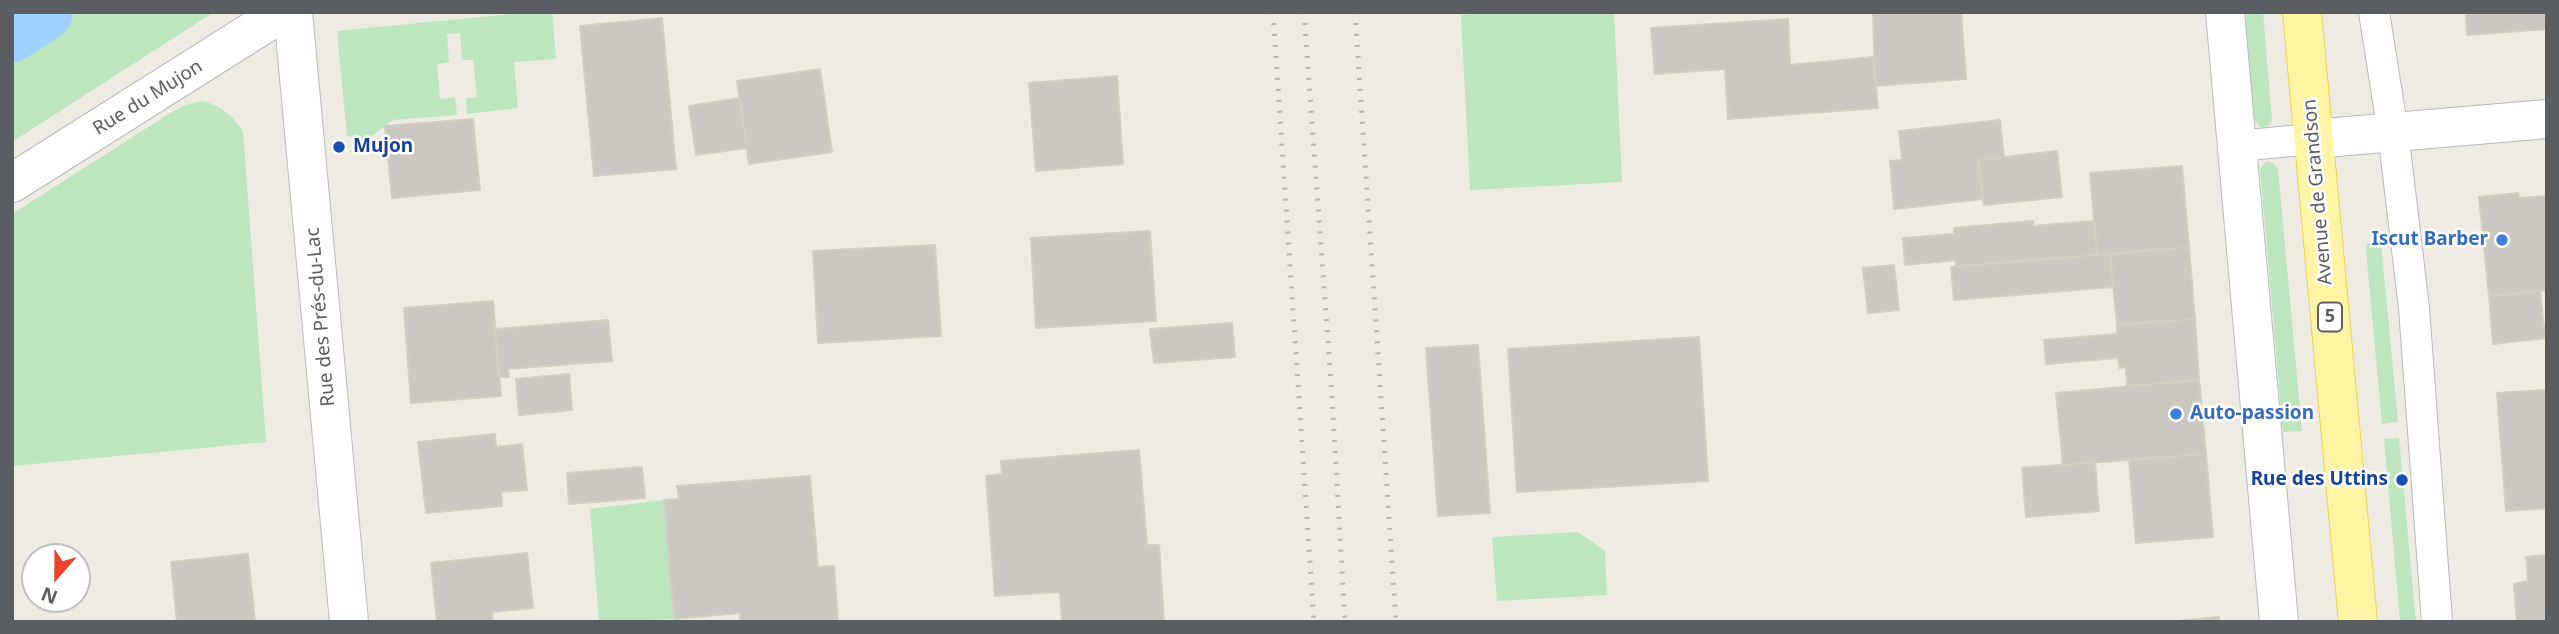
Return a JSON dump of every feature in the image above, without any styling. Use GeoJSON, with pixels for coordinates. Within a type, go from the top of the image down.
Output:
{"type":"FeatureCollection","features":[{"type":"Feature","properties":{"kind":"main road","name":"Avenue de Grandson"},"geometry":{"type":"LineString","coordinates":[[2302,12],[2358,622]]}},
{"type":"Feature","properties":{"kind":"street","name":"Rue du Mujon"},"geometry":{"type":"LineString","coordinates":[[12,183],[283,12]]}},
{"type":"Feature","properties":{"kind":"street","name":"Rue des Prés-du-Lac"},"geometry":{"type":"LineString","coordinates":[[293,12],[349,622]]}},
{"type":"Feature","properties":{"kind":"street"},"geometry":{"type":"LineString","coordinates":[[2225,12],[2279,622]]}},
{"type":"Feature","properties":{"kind":"street"},"geometry":{"type":"LineString","coordinates":[[2313,139],[2547,119]]}},
{"type":"Feature","properties":{"kind":"lane"},"geometry":{"type":"LineString","coordinates":[[2374,12],[2393,132],[2414,308],[2437,622]]}},
{"type":"Feature","properties":{"kind":"lane"},"geometry":{"type":"LineString","coordinates":[[2237,146],[2313,139]]}},
{"type":"Feature","properties":{"kind":"green space"},"geometry":{"type":"Polygon","coordinates":[[[74,12],[214,12],[12,142],[12,53],[74,12]]]}},
{"type":"Feature","properties":{"kind":"green space"},"geometry":{"type":"Polygon","coordinates":[[[552,12],[556,59],[514,62],[518,108],[467,114],[466,98],[477,97],[473,60],[462,60],[460,33],[447,34],[449,62],[437,64],[440,99],[455,97],[457,115],[393,120],[366,140],[347,136],[337,31],[552,12]]]}},
{"type":"Feature","properties":{"kind":"green space"},"geometry":{"type":"Polygon","coordinates":[[[1506,12],[1614,12],[1622,182],[1470,190],[1461,15],[1506,12]]]}},
{"type":"Feature","properties":{"kind":"green space"},"geometry":{"type":"Polygon","coordinates":[[[2245,12],[2263,12],[2272,120],[2264,127],[2260,127],[2254,119],[2245,12]]]}},
{"type":"Feature","properties":{"kind":"green space"},"geometry":{"type":"Polygon","coordinates":[[[203,101],[226,112],[243,131],[266,442],[12,466],[12,214],[167,115],[185,105],[203,101]]]}},
{"type":"Feature","properties":{"kind":"green space"},"geometry":{"type":"Polygon","coordinates":[[[2267,161],[2278,169],[2302,431],[2283,432],[2260,169],[2267,161]]]}},
{"type":"Feature","properties":{"kind":"green space"},"geometry":{"type":"Polygon","coordinates":[[[2377,239],[2381,243],[2398,422],[2382,424],[2366,250],[2367,244],[2377,239]]]}},
{"type":"Feature","properties":{"kind":"green space"},"geometry":{"type":"Polygon","coordinates":[[[2399,438],[2416,622],[2400,622],[2384,439],[2399,438]]]}},
{"type":"Feature","properties":{"kind":"green space"},"geometry":{"type":"Polygon","coordinates":[[[664,500],[674,619],[599,622],[590,509],[664,500]]]}},
{"type":"Feature","properties":{"kind":"green space"},"geometry":{"type":"Polygon","coordinates":[[[1578,532],[1605,551],[1607,595],[1497,601],[1492,537],[1578,532]]]}},
{"type":"Feature","properties":{"kind":"building"},"geometry":{"type":"Polygon","coordinates":[[[1873,12],[1961,12],[1966,79],[1875,86],[1873,12]]]}},
{"type":"Feature","properties":{"kind":"building"},"geometry":{"type":"Polygon","coordinates":[[[2466,12],[2547,12],[2547,29],[2467,35],[2466,12]]]}},
{"type":"Feature","properties":{"kind":"building"},"geometry":{"type":"Polygon","coordinates":[[[662,18],[676,169],[594,176],[580,26],[662,18]]]}},
{"type":"Feature","properties":{"kind":"building"},"geometry":{"type":"Polygon","coordinates":[[[1788,19],[1790,65],[1873,57],[1878,108],[1728,119],[1725,69],[1655,74],[1651,28],[1788,19]]]}},
{"type":"Feature","properties":{"kind":"building"},"geometry":{"type":"Polygon","coordinates":[[[820,69],[832,152],[749,164],[737,81],[820,69]]]}},
{"type":"Feature","properties":{"kind":"building"},"geometry":{"type":"Polygon","coordinates":[[[1117,76],[1123,164],[1036,171],[1029,83],[1117,76]]]}},
{"type":"Feature","properties":{"kind":"building"},"geometry":{"type":"Polygon","coordinates":[[[740,98],[747,148],[696,155],[689,106],[740,98]]]}},
{"type":"Feature","properties":{"kind":"building"},"geometry":{"type":"Polygon","coordinates":[[[473,119],[480,190],[392,198],[385,126],[473,119]]]}},
{"type":"Feature","properties":{"kind":"building"},"geometry":{"type":"Polygon","coordinates":[[[2000,120],[2004,157],[1978,160],[1983,199],[1894,209],[1890,161],[1902,160],[1899,131],[2000,120]]]}},
{"type":"Feature","properties":{"kind":"building"},"geometry":{"type":"Polygon","coordinates":[[[2057,151],[2062,197],[1984,205],[1978,160],[2057,151]]]}},
{"type":"Feature","properties":{"kind":"building"},"geometry":{"type":"Polygon","coordinates":[[[2182,166],[2189,247],[2097,255],[2090,173],[2182,166]]]}},
{"type":"Feature","properties":{"kind":"building"},"geometry":{"type":"Polygon","coordinates":[[[2518,193],[2519,198],[2547,196],[2547,290],[2489,296],[2479,197],[2518,193]]]}},
{"type":"Feature","properties":{"kind":"building"},"geometry":{"type":"Polygon","coordinates":[[[2033,221],[2033,226],[2094,221],[2097,255],[1956,266],[1956,260],[1905,265],[1903,238],[1954,234],[1954,228],[2033,221]]]}},
{"type":"Feature","properties":{"kind":"building"},"geometry":{"type":"Polygon","coordinates":[[[1150,231],[1156,321],[1036,328],[1031,238],[1150,231]]]}},
{"type":"Feature","properties":{"kind":"building"},"geometry":{"type":"Polygon","coordinates":[[[935,245],[941,336],[818,343],[813,251],[935,245]]]}},
{"type":"Feature","properties":{"kind":"building"},"geometry":{"type":"Polygon","coordinates":[[[2189,247],[2195,319],[2117,325],[2110,254],[2189,247]]]}},
{"type":"Feature","properties":{"kind":"building"},"geometry":{"type":"Polygon","coordinates":[[[2110,254],[2113,287],[1954,300],[1951,267],[2110,254]]]}},
{"type":"Feature","properties":{"kind":"building"},"geometry":{"type":"Polygon","coordinates":[[[1894,265],[1899,310],[1868,313],[1863,268],[1894,265]]]}},
{"type":"Feature","properties":{"kind":"building"},"geometry":{"type":"Polygon","coordinates":[[[2540,291],[2545,338],[2493,344],[2489,296],[2540,291]]]}},
{"type":"Feature","properties":{"kind":"building"},"geometry":{"type":"Polygon","coordinates":[[[493,301],[501,396],[411,403],[404,308],[493,301]]]}},
{"type":"Feature","properties":{"kind":"building"},"geometry":{"type":"Polygon","coordinates":[[[2195,319],[2199,380],[2127,386],[2126,367],[2119,368],[2118,358],[2046,364],[2044,340],[2117,334],[2117,325],[2195,319]]]}},
{"type":"Feature","properties":{"kind":"building"},"geometry":{"type":"Polygon","coordinates":[[[608,320],[612,361],[508,369],[509,377],[499,377],[495,329],[608,320]]]}},
{"type":"Feature","properties":{"kind":"building"},"geometry":{"type":"Polygon","coordinates":[[[1232,323],[1235,357],[1154,363],[1150,329],[1232,323]]]}},
{"type":"Feature","properties":{"kind":"building"},"geometry":{"type":"Polygon","coordinates":[[[1699,337],[1708,481],[1517,492],[1508,349],[1699,337]]]}},
{"type":"Feature","properties":{"kind":"building"},"geometry":{"type":"Polygon","coordinates":[[[1478,345],[1490,513],[1438,516],[1426,348],[1478,345]]]}},
{"type":"Feature","properties":{"kind":"building"},"geometry":{"type":"Polygon","coordinates":[[[569,374],[572,410],[519,415],[516,379],[569,374]]]}},
{"type":"Feature","properties":{"kind":"building"},"geometry":{"type":"Polygon","coordinates":[[[2199,380],[2206,454],[2063,465],[2056,393],[2199,380]]]}},
{"type":"Feature","properties":{"kind":"building"},"geometry":{"type":"Polygon","coordinates":[[[2547,390],[2547,508],[2506,511],[2497,393],[2547,390]]]}},
{"type":"Feature","properties":{"kind":"building"},"geometry":{"type":"Polygon","coordinates":[[[495,434],[496,447],[522,444],[527,490],[501,492],[502,506],[426,513],[418,442],[495,434]]]}},
{"type":"Feature","properties":{"kind":"building"},"geometry":{"type":"Polygon","coordinates":[[[1139,450],[1147,545],[1159,545],[1164,622],[1062,622],[1060,592],[995,596],[986,476],[1002,474],[1001,461],[1139,450]]]}},
{"type":"Feature","properties":{"kind":"building"},"geometry":{"type":"Polygon","coordinates":[[[2206,454],[2213,537],[2136,543],[2129,460],[2206,454]]]}},
{"type":"Feature","properties":{"kind":"building"},"geometry":{"type":"Polygon","coordinates":[[[2095,462],[2099,511],[2026,517],[2022,468],[2095,462]]]}},
{"type":"Feature","properties":{"kind":"building"},"geometry":{"type":"Polygon","coordinates":[[[642,467],[645,498],[569,504],[567,473],[642,467]]]}},
{"type":"Feature","properties":{"kind":"building"},"geometry":{"type":"Polygon","coordinates":[[[810,476],[818,567],[834,566],[838,622],[740,622],[740,613],[674,619],[664,500],[679,499],[677,486],[810,476]]]}},
{"type":"Feature","properties":{"kind":"building"},"geometry":{"type":"Polygon","coordinates":[[[527,553],[533,608],[492,612],[493,622],[437,622],[431,563],[527,553]]]}},
{"type":"Feature","properties":{"kind":"building"},"geometry":{"type":"Polygon","coordinates":[[[248,554],[255,622],[177,622],[171,562],[248,554]]]}},
{"type":"Feature","properties":{"kind":"building"},"geometry":{"type":"Polygon","coordinates":[[[2547,555],[2547,622],[2517,622],[2514,584],[2528,581],[2526,557],[2547,555]]]}},
{"type":"Feature","properties":{"kind":"building"},"geometry":{"type":"Polygon","coordinates":[[[2219,617],[2219,622],[2167,622],[2219,617]]]}},
{"type":"Feature","properties":{"kind":"waterway"},"geometry":{"type":"LineString","coordinates":[[12,33],[44,12]]}},
{"type":"Feature","properties":{"kind":"railway"},"geometry":{"type":"LineString","coordinates":[[1273,12],[1314,622]]}},
{"type":"Feature","properties":{"kind":"railway"},"geometry":{"type":"LineString","coordinates":[[1304,12],[1332,397],[1345,622]]}},
{"type":"Feature","properties":{"kind":"railway"},"geometry":{"type":"LineString","coordinates":[[1355,12],[1396,622]]}},
{"type":"Feature","properties":{"kind":"place","name":"Mujon"},"geometry":{"type":"Point","coordinates":[339,147]}},
{"type":"Feature","properties":{"kind":"place","name":"Iscut Barber"},"geometry":{"type":"Point","coordinates":[2502,240]}},
{"type":"Feature","properties":{"kind":"place","name":"Auto-passion"},"geometry":{"type":"Point","coordinates":[2176,414]}},
{"type":"Feature","properties":{"kind":"place","name":"Rue des Uttins"},"geometry":{"type":"Point","coordinates":[2402,480]}}]}
